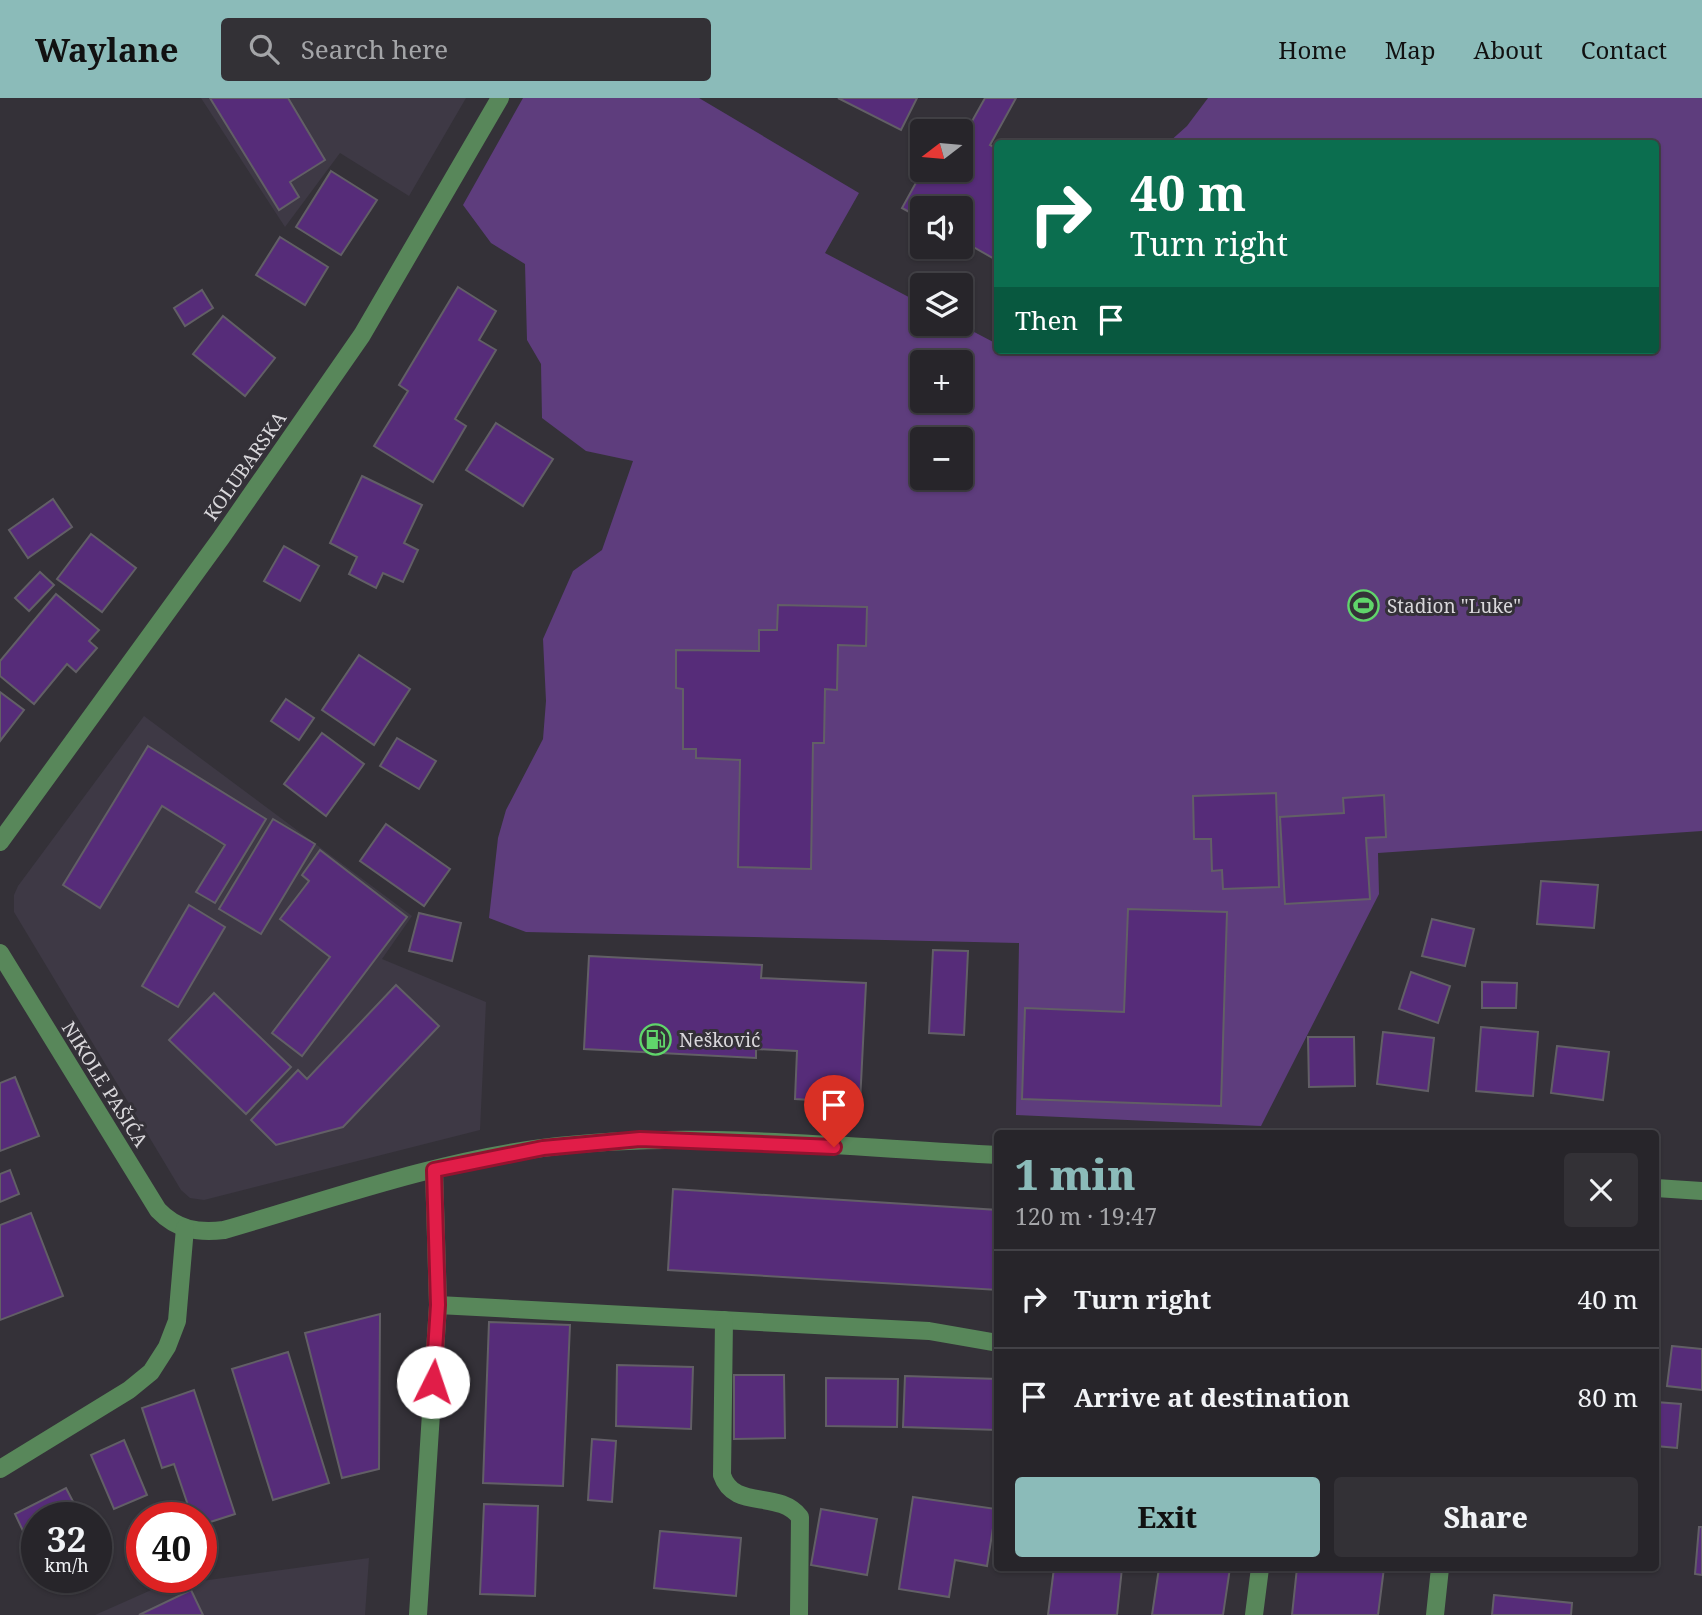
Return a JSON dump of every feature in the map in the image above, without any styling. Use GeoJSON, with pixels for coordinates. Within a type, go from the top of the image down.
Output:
{"type":"FeatureCollection","features":[{"type":"Feature","properties":{"kind":"street","name":"KOLUBARSKA"},"geometry":{"type":"LineString","coordinates":[[0,842],[221,538],[362,335],[500,98]]}},
{"type":"Feature","properties":{"kind":"street","name":"NIKOLE PAŠIĆA"},"geometry":{"type":"LineString","coordinates":[[0,953],[158,1210],[167,1219],[185,1228]]}},
{"type":"Feature","properties":{"kind":"street"},"geometry":{"type":"LineString","coordinates":[[0,1469],[129,1390],[151,1372],[167,1347],[177,1321],[185,1228],[202,1233],[224,1230],[434,1170],[543,1148],[640,1139],[994,1155]]}},
{"type":"Feature","properties":{"kind":"street"},"geometry":{"type":"LineString","coordinates":[[418,1615],[438,1305],[434,1170]]}},
{"type":"Feature","properties":{"kind":"street"},"geometry":{"type":"LineString","coordinates":[[1659,1188],[1702,1191]]}},
{"type":"Feature","properties":{"kind":"street"},"geometry":{"type":"LineString","coordinates":[[438,1305],[929,1331],[994,1342]]}},
{"type":"Feature","properties":{"kind":"street"},"geometry":{"type":"LineString","coordinates":[[724,1320],[722,1475],[727,1488],[738,1496],[777,1500],[793,1507],[800,1517],[799,1615]]}},
{"type":"Feature","properties":{"kind":"street"},"geometry":{"type":"LineString","coordinates":[[1254,1615],[1259,1571]]}},
{"type":"Feature","properties":{"kind":"street"},"geometry":{"type":"LineString","coordinates":[[1435,1615],[1440,1571]]}},
{"type":"Feature","properties":{"kind":"shaded area"},"geometry":{"type":"Polygon","coordinates":[[[201,98],[466,98],[409,196],[340,153],[285,227],[201,98]]]}},
{"type":"Feature","properties":{"kind":"shaded area"},"geometry":{"type":"Polygon","coordinates":[[[523,98],[699,98],[859,193],[825,253],[910,298],[910,336],[973,336],[973,331],[994,342],[994,354],[1659,354],[1659,140],[1171,140],[1187,126],[1208,98],[1702,98],[1702,831],[1378,853],[1379,894],[1261,1126],[1016,1115],[1019,943],[526,932],[489,918],[498,838],[506,810],[543,739],[546,701],[543,639],[573,571],[602,550],[633,461],[586,451],[542,418],[541,364],[527,340],[525,264],[491,243],[463,205],[523,98]]]}},
{"type":"Feature","properties":{"kind":"shaded area"},"geometry":{"type":"Polygon","coordinates":[[[144,716],[412,916],[382,959],[486,1002],[480,1130],[204,1200],[190,1198],[181,1190],[14,912],[14,895],[18,886],[144,716]]]}},
{"type":"Feature","properties":{"kind":"shaded area"},"geometry":{"type":"Polygon","coordinates":[[[369,1558],[365,1615],[95,1615],[144,1593],[217,1593],[217,1579],[369,1558]]]}},
{"type":"Feature","properties":{"kind":"building"},"geometry":{"type":"Polygon","coordinates":[[[210,98],[288,98],[325,160],[290,182],[299,197],[279,210],[210,98]]]}},
{"type":"Feature","properties":{"kind":"building"},"geometry":{"type":"Polygon","coordinates":[[[838,98],[917,98],[901,130],[838,98]]]}},
{"type":"Feature","properties":{"kind":"building"},"geometry":{"type":"Polygon","coordinates":[[[985,98],[1016,98],[990,145],[994,147],[994,259],[973,247],[973,196],[910,196],[910,212],[902,208],[916,182],[973,182],[973,119],[985,98]]]}},
{"type":"Feature","properties":{"kind":"building"},"geometry":{"type":"Polygon","coordinates":[[[331,171],[377,200],[341,255],[296,227],[331,171]]]}},
{"type":"Feature","properties":{"kind":"building"},"geometry":{"type":"Polygon","coordinates":[[[280,237],[328,267],[305,305],[256,275],[280,237]]]}},
{"type":"Feature","properties":{"kind":"building"},"geometry":{"type":"Polygon","coordinates":[[[458,287],[496,311],[479,340],[496,350],[455,419],[466,426],[433,482],[374,446],[408,391],[399,385],[458,287]]]}},
{"type":"Feature","properties":{"kind":"building"},"geometry":{"type":"Polygon","coordinates":[[[202,290],[213,308],[185,326],[174,308],[202,290]]]}},
{"type":"Feature","properties":{"kind":"building"},"geometry":{"type":"Polygon","coordinates":[[[223,316],[275,358],[245,396],[193,354],[223,316]]]}},
{"type":"Feature","properties":{"kind":"building"},"geometry":{"type":"Polygon","coordinates":[[[496,423],[553,459],[523,506],[466,470],[496,423]]]}},
{"type":"Feature","properties":{"kind":"building"},"geometry":{"type":"Polygon","coordinates":[[[362,476],[422,505],[404,543],[418,550],[403,582],[383,573],[376,588],[349,574],[357,557],[330,543],[362,476]]]}},
{"type":"Feature","properties":{"kind":"building"},"geometry":{"type":"Polygon","coordinates":[[[53,499],[72,527],[28,558],[9,530],[53,499]]]}},
{"type":"Feature","properties":{"kind":"building"},"geometry":{"type":"Polygon","coordinates":[[[91,534],[136,568],[102,612],[57,579],[91,534]]]}},
{"type":"Feature","properties":{"kind":"building"},"geometry":{"type":"Polygon","coordinates":[[[284,546],[319,566],[300,601],[264,581],[284,546]]]}},
{"type":"Feature","properties":{"kind":"building"},"geometry":{"type":"Polygon","coordinates":[[[40,572],[54,585],[29,611],[15,598],[40,572]]]}},
{"type":"Feature","properties":{"kind":"building"},"geometry":{"type":"Polygon","coordinates":[[[56,594],[99,630],[89,641],[97,648],[76,672],[67,664],[34,704],[0,676],[0,661],[56,594]]]}},
{"type":"Feature","properties":{"kind":"building"},"geometry":{"type":"Polygon","coordinates":[[[778,605],[867,607],[866,646],[838,645],[837,690],[825,689],[824,743],[813,743],[811,869],[738,867],[740,760],[696,758],[696,749],[683,749],[683,689],[676,688],[676,650],[759,651],[759,630],[777,630],[778,605]]]}},
{"type":"Feature","properties":{"kind":"building"},"geometry":{"type":"Polygon","coordinates":[[[359,655],[410,689],[374,745],[322,710],[359,655]]]}},
{"type":"Feature","properties":{"kind":"building"},"geometry":{"type":"Polygon","coordinates":[[[0,692],[24,710],[0,741],[0,692]]]}},
{"type":"Feature","properties":{"kind":"building"},"geometry":{"type":"Polygon","coordinates":[[[286,699],[314,718],[299,740],[271,721],[286,699]]]}},
{"type":"Feature","properties":{"kind":"building"},"geometry":{"type":"Polygon","coordinates":[[[322,733],[364,764],[326,816],[284,784],[322,733]]]}},
{"type":"Feature","properties":{"kind":"building"},"geometry":{"type":"Polygon","coordinates":[[[397,738],[436,761],[419,789],[380,766],[397,738]]]}},
{"type":"Feature","properties":{"kind":"building"},"geometry":{"type":"Polygon","coordinates":[[[148,746],[266,819],[215,903],[196,892],[225,845],[162,806],[100,908],[63,885],[148,746]]]}},
{"type":"Feature","properties":{"kind":"building"},"geometry":{"type":"Polygon","coordinates":[[[1276,793],[1279,887],[1223,889],[1222,870],[1212,871],[1211,839],[1194,839],[1193,796],[1276,793]]]}},
{"type":"Feature","properties":{"kind":"building"},"geometry":{"type":"Polygon","coordinates":[[[1384,795],[1386,837],[1366,838],[1370,899],[1285,904],[1280,817],[1344,813],[1343,798],[1384,795]]]}},
{"type":"Feature","properties":{"kind":"building"},"geometry":{"type":"Polygon","coordinates":[[[273,819],[315,844],[261,934],[219,909],[273,819]]]}},
{"type":"Feature","properties":{"kind":"building"},"geometry":{"type":"Polygon","coordinates":[[[386,824],[450,869],[424,906],[360,861],[386,824]]]}},
{"type":"Feature","properties":{"kind":"building"},"geometry":{"type":"Polygon","coordinates":[[[320,850],[407,917],[302,1056],[272,1033],[330,957],[280,919],[309,881],[302,875],[320,850]]]}},
{"type":"Feature","properties":{"kind":"building"},"geometry":{"type":"Polygon","coordinates":[[[1541,881],[1598,885],[1594,928],[1537,924],[1541,881]]]}},
{"type":"Feature","properties":{"kind":"building"},"geometry":{"type":"Polygon","coordinates":[[[189,905],[225,927],[178,1007],[142,986],[189,905]]]}},
{"type":"Feature","properties":{"kind":"building"},"geometry":{"type":"Polygon","coordinates":[[[1128,909],[1227,912],[1221,1106],[1022,1099],[1025,1008],[1124,1012],[1128,909]]]}},
{"type":"Feature","properties":{"kind":"building"},"geometry":{"type":"Polygon","coordinates":[[[419,913],[461,923],[452,961],[409,951],[419,913]]]}},
{"type":"Feature","properties":{"kind":"building"},"geometry":{"type":"Polygon","coordinates":[[[1432,919],[1474,929],[1465,966],[1422,956],[1432,919]]]}},
{"type":"Feature","properties":{"kind":"building"},"geometry":{"type":"Polygon","coordinates":[[[933,950],[968,951],[964,1035],[929,1033],[933,950]]]}},
{"type":"Feature","properties":{"kind":"building"},"geometry":{"type":"Polygon","coordinates":[[[589,956],[762,965],[761,978],[866,983],[860,1103],[795,1099],[797,1051],[756,1049],[756,1058],[584,1049],[589,956]]]}},
{"type":"Feature","properties":{"kind":"building"},"geometry":{"type":"Polygon","coordinates":[[[1411,972],[1450,986],[1438,1023],[1399,1009],[1411,972]]]}},
{"type":"Feature","properties":{"kind":"building"},"geometry":{"type":"Polygon","coordinates":[[[1482,982],[1517,983],[1516,1008],[1482,1008],[1482,982]]]}},
{"type":"Feature","properties":{"kind":"building"},"geometry":{"type":"Polygon","coordinates":[[[396,985],[439,1026],[343,1127],[276,1145],[251,1120],[298,1070],[307,1079],[396,985]]]}},
{"type":"Feature","properties":{"kind":"building"},"geometry":{"type":"Polygon","coordinates":[[[214,993],[291,1067],[246,1114],[169,1040],[214,993]]]}},
{"type":"Feature","properties":{"kind":"building"},"geometry":{"type":"Polygon","coordinates":[[[1481,1027],[1538,1032],[1533,1096],[1476,1091],[1481,1027]]]}},
{"type":"Feature","properties":{"kind":"building"},"geometry":{"type":"Polygon","coordinates":[[[1383,1032],[1434,1038],[1428,1091],[1377,1084],[1383,1032]]]}},
{"type":"Feature","properties":{"kind":"building"},"geometry":{"type":"Polygon","coordinates":[[[1308,1037],[1354,1037],[1355,1086],[1309,1087],[1308,1037]]]}},
{"type":"Feature","properties":{"kind":"building"},"geometry":{"type":"Polygon","coordinates":[[[1557,1046],[1609,1052],[1603,1100],[1551,1093],[1557,1046]]]}},
{"type":"Feature","properties":{"kind":"building"},"geometry":{"type":"Polygon","coordinates":[[[15,1077],[39,1136],[0,1151],[0,1083],[15,1077]]]}},
{"type":"Feature","properties":{"kind":"building"},"geometry":{"type":"Polygon","coordinates":[[[10,1170],[19,1194],[0,1202],[0,1174],[10,1170]]]}},
{"type":"Feature","properties":{"kind":"building"},"geometry":{"type":"Polygon","coordinates":[[[673,1189],[994,1210],[994,1290],[668,1270],[673,1189]]]}},
{"type":"Feature","properties":{"kind":"building"},"geometry":{"type":"Polygon","coordinates":[[[31,1213],[63,1296],[0,1320],[0,1225],[31,1213]]]}},
{"type":"Feature","properties":{"kind":"building"},"geometry":{"type":"Polygon","coordinates":[[[380,1314],[379,1469],[342,1478],[305,1333],[380,1314]]]}},
{"type":"Feature","properties":{"kind":"building"},"geometry":{"type":"Polygon","coordinates":[[[489,1322],[570,1325],[563,1486],[483,1483],[489,1322]]]}},
{"type":"Feature","properties":{"kind":"building"},"geometry":{"type":"Polygon","coordinates":[[[1672,1346],[1702,1349],[1702,1390],[1667,1386],[1672,1346]]]}},
{"type":"Feature","properties":{"kind":"building"},"geometry":{"type":"Polygon","coordinates":[[[288,1352],[329,1483],[273,1500],[232,1369],[288,1352]]]}},
{"type":"Feature","properties":{"kind":"building"},"geometry":{"type":"Polygon","coordinates":[[[617,1365],[693,1367],[691,1429],[616,1426],[617,1365]]]}},
{"type":"Feature","properties":{"kind":"building"},"geometry":{"type":"Polygon","coordinates":[[[734,1375],[784,1375],[785,1438],[734,1439],[734,1375]]]}},
{"type":"Feature","properties":{"kind":"building"},"geometry":{"type":"Polygon","coordinates":[[[905,1376],[994,1379],[994,1430],[903,1427],[905,1376]]]}},
{"type":"Feature","properties":{"kind":"building"},"geometry":{"type":"Polygon","coordinates":[[[826,1378],[898,1379],[897,1427],[826,1426],[826,1378]]]}},
{"type":"Feature","properties":{"kind":"building"},"geometry":{"type":"Polygon","coordinates":[[[194,1390],[235,1514],[217,1520],[217,1502],[187,1502],[174,1464],[162,1468],[142,1408],[194,1390]]]}},
{"type":"Feature","properties":{"kind":"building"},"geometry":{"type":"Polygon","coordinates":[[[1659,1402],[1681,1404],[1677,1448],[1659,1446],[1659,1402]]]}},
{"type":"Feature","properties":{"kind":"building"},"geometry":{"type":"Polygon","coordinates":[[[592,1439],[616,1441],[612,1502],[588,1500],[592,1439]]]}},
{"type":"Feature","properties":{"kind":"building"},"geometry":{"type":"Polygon","coordinates":[[[124,1440],[147,1495],[114,1509],[91,1455],[124,1440]]]}},
{"type":"Feature","properties":{"kind":"building"},"geometry":{"type":"Polygon","coordinates":[[[66,1488],[73,1502],[39,1502],[66,1488]]]}},
{"type":"Feature","properties":{"kind":"building"},"geometry":{"type":"Polygon","coordinates":[[[913,1497],[994,1509],[987,1566],[955,1560],[949,1597],[899,1589],[913,1497]]]}},
{"type":"Feature","properties":{"kind":"building"},"geometry":{"type":"Polygon","coordinates":[[[484,1504],[538,1506],[535,1596],[480,1594],[484,1504]]]}},
{"type":"Feature","properties":{"kind":"building"},"geometry":{"type":"Polygon","coordinates":[[[821,1509],[877,1519],[867,1575],[811,1565],[821,1509]]]}},
{"type":"Feature","properties":{"kind":"building"},"geometry":{"type":"Polygon","coordinates":[[[21,1511],[21,1527],[15,1514],[21,1511]]]}},
{"type":"Feature","properties":{"kind":"building"},"geometry":{"type":"Polygon","coordinates":[[[1699,1527],[1702,1527],[1702,1575],[1695,1574],[1699,1527]]]}},
{"type":"Feature","properties":{"kind":"building"},"geometry":{"type":"Polygon","coordinates":[[[660,1531],[741,1538],[736,1596],[654,1588],[660,1531]]]}},
{"type":"Feature","properties":{"kind":"building"},"geometry":{"type":"Polygon","coordinates":[[[1054,1571],[1122,1571],[1117,1615],[1048,1615],[1054,1571]]]}},
{"type":"Feature","properties":{"kind":"building"},"geometry":{"type":"Polygon","coordinates":[[[1159,1571],[1230,1571],[1223,1615],[1152,1615],[1159,1571]]]}},
{"type":"Feature","properties":{"kind":"building"},"geometry":{"type":"Polygon","coordinates":[[[1297,1571],[1384,1571],[1378,1615],[1292,1615],[1297,1571]]]}},
{"type":"Feature","properties":{"kind":"building"},"geometry":{"type":"Polygon","coordinates":[[[185,1593],[192,1593],[203,1615],[139,1615],[185,1593]]]}},
{"type":"Feature","properties":{"kind":"building"},"geometry":{"type":"Polygon","coordinates":[[[1494,1595],[1572,1603],[1571,1615],[1492,1615],[1494,1595]]]}},
{"type":"Feature","properties":{"kind":"place","name":"Stadion \"Luke\""},"geometry":{"type":"Point","coordinates":[1364,606]}},
{"type":"Feature","properties":{"kind":"place","name":"Nešković"},"geometry":{"type":"Point","coordinates":[656,1040]}},
{"type":"Feature","properties":{"kind":"route"},"geometry":{"type":"LineString","coordinates":[[433,1382],[438,1305],[434,1170],[543,1148],[640,1139],[834,1147]]}}]}
